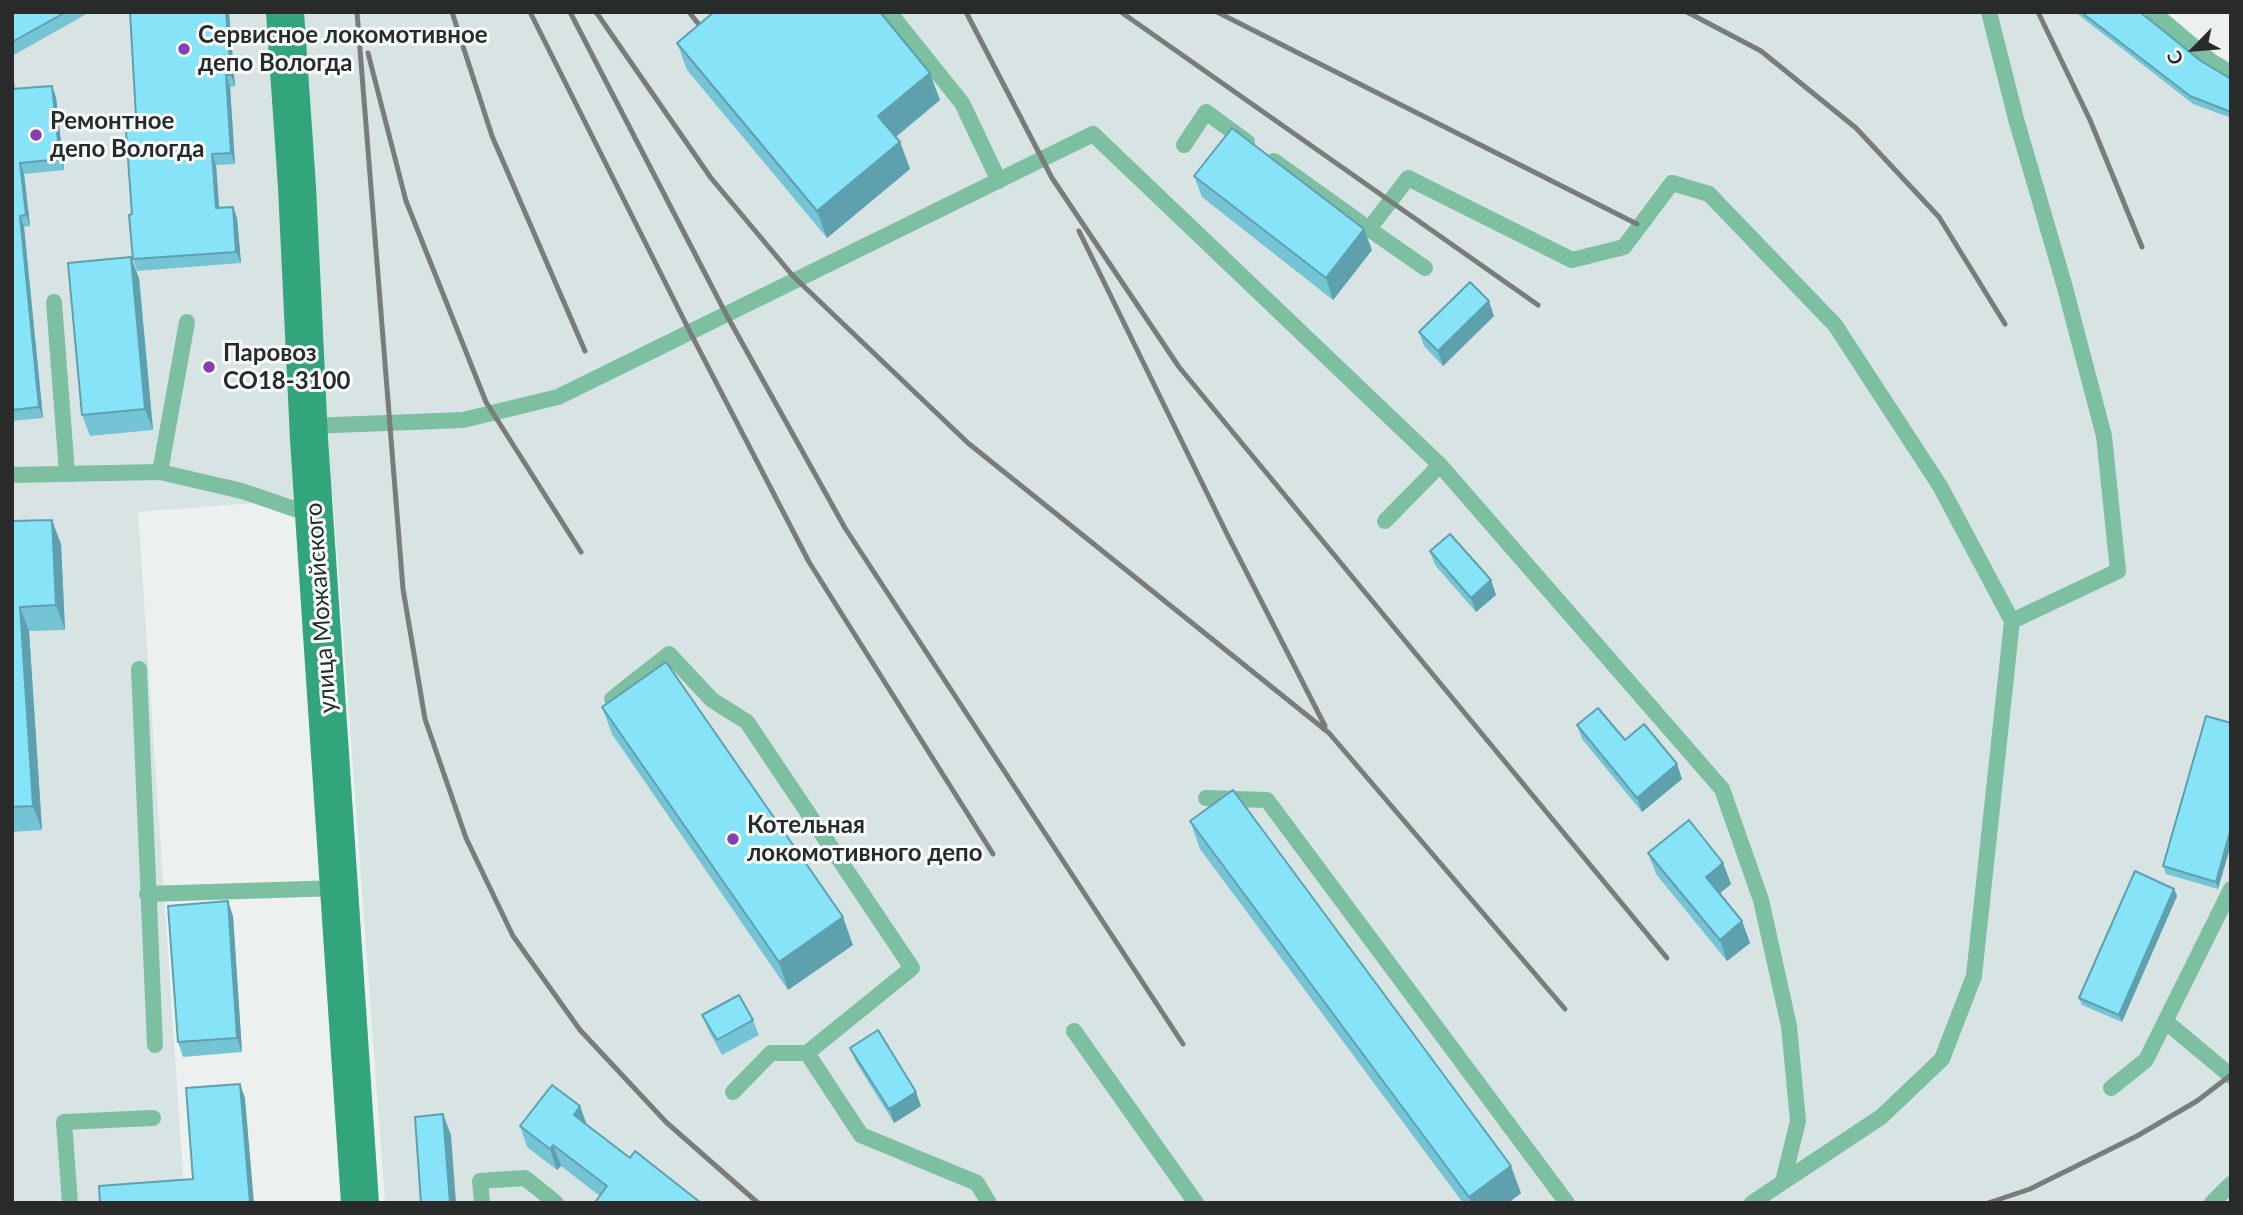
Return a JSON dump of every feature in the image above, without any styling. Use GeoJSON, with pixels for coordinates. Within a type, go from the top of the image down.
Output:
{"type":"FeatureCollection","features":[{"type":"Feature","properties":{"kind":"main road","name":"улица Можайского"},"geometry":{"type":"LineString","coordinates":[[285,12],[314,516],[360,1203]]}},
{"type":"Feature","properties":{"kind":"lane"},"geometry":{"type":"LineString","coordinates":[[889,12],[962,103],[999,181]]}},
{"type":"Feature","properties":{"kind":"lane"},"geometry":{"type":"LineString","coordinates":[[1989,12],[2104,436],[2118,571],[2012,621]]}},
{"type":"Feature","properties":{"kind":"lane"},"geometry":{"type":"LineString","coordinates":[[2153,12],[2211,61],[2231,73]]}},
{"type":"Feature","properties":{"kind":"lane"},"geometry":{"type":"LineString","coordinates":[[1184,145],[1206,112],[1425,268]]}},
{"type":"Feature","properties":{"kind":"lane"},"geometry":{"type":"LineString","coordinates":[[309,426],[463,421],[558,397],[1093,134],[1440,465],[1722,789],[1761,900],[1789,1027],[1798,1121],[1783,1182]]}},
{"type":"Feature","properties":{"kind":"lane"},"geometry":{"type":"LineString","coordinates":[[1369,229],[1408,178],[1572,260],[1624,247],[1672,183],[1709,194],[1835,325],[1940,486],[2012,621],[1974,976],[1942,1059],[1881,1117],[1752,1203]]}},
{"type":"Feature","properties":{"kind":"lane"},"geometry":{"type":"LineString","coordinates":[[54,302],[67,473]]}},
{"type":"Feature","properties":{"kind":"lane"},"geometry":{"type":"LineString","coordinates":[[160,472],[187,322]]}},
{"type":"Feature","properties":{"kind":"lane"},"geometry":{"type":"LineString","coordinates":[[1385,521],[1440,465]]}},
{"type":"Feature","properties":{"kind":"lane"},"geometry":{"type":"LineString","coordinates":[[12,475],[160,472],[242,491],[314,516]]}},
{"type":"Feature","properties":{"kind":"lane"},"geometry":{"type":"LineString","coordinates":[[612,699],[669,654],[712,700],[747,722],[912,968],[807,1053],[771,1053],[733,1092]]}},
{"type":"Feature","properties":{"kind":"lane"},"geometry":{"type":"LineString","coordinates":[[139,669],[155,1045]]}},
{"type":"Feature","properties":{"kind":"lane"},"geometry":{"type":"LineString","coordinates":[[1206,798],[1268,800],[1567,1203]]}},
{"type":"Feature","properties":{"kind":"lane"},"geometry":{"type":"LineString","coordinates":[[147,894],[339,888]]}},
{"type":"Feature","properties":{"kind":"lane"},"geometry":{"type":"LineString","coordinates":[[2111,1088],[2146,1060],[2231,889]]}},
{"type":"Feature","properties":{"kind":"lane"},"geometry":{"type":"LineString","coordinates":[[2165,1021],[2231,1076]]}},
{"type":"Feature","properties":{"kind":"lane"},"geometry":{"type":"LineString","coordinates":[[1074,1031],[1196,1203]]}},
{"type":"Feature","properties":{"kind":"lane"},"geometry":{"type":"LineString","coordinates":[[807,1053],[861,1135],[977,1183],[989,1203]]}},
{"type":"Feature","properties":{"kind":"lane"},"geometry":{"type":"LineString","coordinates":[[70,1203],[64,1122],[153,1118]]}},
{"type":"Feature","properties":{"kind":"lane"},"geometry":{"type":"LineString","coordinates":[[482,1203],[480,1181],[526,1178],[556,1203]]}},
{"type":"Feature","properties":{"kind":"lane"},"geometry":{"type":"LineString","coordinates":[[2213,1203],[2231,1184]]}},
{"type":"Feature","properties":{"kind":"shaded area"},"geometry":{"type":"Polygon","coordinates":[[[12,12],[2075,12],[2193,104],[2231,118],[2231,1203],[385,1203],[333,497],[138,512],[185,1203],[12,1203],[12,12]]]}},
{"type":"Feature","properties":{"kind":"building"},"geometry":{"type":"Polygon","coordinates":[[[12,12],[66,12],[12,42],[12,12]]]}},
{"type":"Feature","properties":{"kind":"building"},"geometry":{"type":"Polygon","coordinates":[[[130,12],[226,12],[231,75],[226,75],[231,153],[212,154],[216,208],[233,207],[236,252],[133,259],[125,117],[136,116],[130,12]]]}},
{"type":"Feature","properties":{"kind":"building"},"geometry":{"type":"Polygon","coordinates":[[[714,12],[880,12],[930,73],[878,116],[900,142],[817,211],[677,43],[714,12]]]}},
{"type":"Feature","properties":{"kind":"building"},"geometry":{"type":"Polygon","coordinates":[[[2081,12],[2140,12],[2201,61],[2231,79],[2231,112],[2190,96],[2081,12]]]}},
{"type":"Feature","properties":{"kind":"building"},"geometry":{"type":"Polygon","coordinates":[[[52,86],[60,159],[20,163],[26,215],[20,216],[39,407],[12,410],[12,89],[52,86]]]}},
{"type":"Feature","properties":{"kind":"building"},"geometry":{"type":"Polygon","coordinates":[[[1232,128],[1364,229],[1326,278],[1194,176],[1232,128]]]}},
{"type":"Feature","properties":{"kind":"building"},"geometry":{"type":"Polygon","coordinates":[[[131,257],[145,409],[82,415],[68,263],[131,257]]]}},
{"type":"Feature","properties":{"kind":"building"},"geometry":{"type":"Polygon","coordinates":[[[1470,282],[1489,301],[1438,351],[1419,332],[1470,282]]]}},
{"type":"Feature","properties":{"kind":"building"},"geometry":{"type":"Polygon","coordinates":[[[52,520],[56,605],[20,607],[33,806],[12,807],[12,521],[52,520]]]}},
{"type":"Feature","properties":{"kind":"building"},"geometry":{"type":"Polygon","coordinates":[[[1450,534],[1491,580],[1471,598],[1430,551],[1450,534]]]}},
{"type":"Feature","properties":{"kind":"building","name":"Котельная локомотивного депо"},"geometry":{"type":"Polygon","coordinates":[[[666,662],[843,917],[779,962],[602,707],[666,662]]]}},
{"type":"Feature","properties":{"kind":"building"},"geometry":{"type":"Polygon","coordinates":[[[1598,708],[1625,740],[1644,724],[1677,764],[1637,798],[1577,725],[1598,708]]]}},
{"type":"Feature","properties":{"kind":"building"},"geometry":{"type":"Polygon","coordinates":[[[2206,716],[2231,723],[2231,828],[2216,882],[2163,866],[2206,716]]]}},
{"type":"Feature","properties":{"kind":"building"},"geometry":{"type":"Polygon","coordinates":[[[1233,790],[1511,1166],[1469,1197],[1190,821],[1233,790]]]}},
{"type":"Feature","properties":{"kind":"building"},"geometry":{"type":"Polygon","coordinates":[[[1689,820],[1723,863],[1706,877],[1742,921],[1720,940],[1648,853],[1689,820]]]}},
{"type":"Feature","properties":{"kind":"building"},"geometry":{"type":"Polygon","coordinates":[[[2135,871],[2174,889],[2119,1015],[2079,998],[2135,871]]]}},
{"type":"Feature","properties":{"kind":"building"},"geometry":{"type":"Polygon","coordinates":[[[228,901],[237,1038],[178,1042],[168,906],[228,901]]]}},
{"type":"Feature","properties":{"kind":"building"},"geometry":{"type":"Polygon","coordinates":[[[739,995],[753,1020],[717,1040],[702,1015],[739,995]]]}},
{"type":"Feature","properties":{"kind":"building"},"geometry":{"type":"Polygon","coordinates":[[[878,1030],[916,1092],[889,1109],[850,1048],[878,1030]]]}},
{"type":"Feature","properties":{"kind":"building"},"geometry":{"type":"Polygon","coordinates":[[[240,1084],[250,1203],[100,1203],[99,1186],[193,1179],[186,1088],[240,1084]]]}},
{"type":"Feature","properties":{"kind":"building"},"geometry":{"type":"Polygon","coordinates":[[[552,1085],[580,1106],[574,1115],[630,1158],[635,1151],[701,1203],[598,1203],[596,1201],[607,1186],[553,1145],[550,1149],[520,1126],[552,1085]]]}},
{"type":"Feature","properties":{"kind":"building"},"geometry":{"type":"Polygon","coordinates":[[[443,1114],[450,1203],[421,1203],[415,1117],[443,1114]]]}},
{"type":"Feature","properties":{"kind":"railway"},"geometry":{"type":"LineString","coordinates":[[357,12],[403,589],[425,719],[466,838],[513,936],[580,1030],[666,1122],[758,1203]]}},
{"type":"Feature","properties":{"kind":"railway"},"geometry":{"type":"LineString","coordinates":[[452,12],[492,136],[585,351]]}},
{"type":"Feature","properties":{"kind":"railway"},"geometry":{"type":"LineString","coordinates":[[530,12],[809,562],[993,854]]}},
{"type":"Feature","properties":{"kind":"railway"},"geometry":{"type":"LineString","coordinates":[[570,12],[726,314],[845,528],[1183,1044]]}},
{"type":"Feature","properties":{"kind":"railway"},"geometry":{"type":"LineString","coordinates":[[596,12],[711,178],[793,276],[968,443],[1329,733],[1565,1009]]}},
{"type":"Feature","properties":{"kind":"railway"},"geometry":{"type":"LineString","coordinates":[[689,12],[711,40]]}},
{"type":"Feature","properties":{"kind":"railway"},"geometry":{"type":"LineString","coordinates":[[966,12],[1052,178],[1179,367],[1667,958]]}},
{"type":"Feature","properties":{"kind":"railway"},"geometry":{"type":"LineString","coordinates":[[1121,12],[1538,305]]}},
{"type":"Feature","properties":{"kind":"railway"},"geometry":{"type":"LineString","coordinates":[[1217,12],[1637,224]]}},
{"type":"Feature","properties":{"kind":"railway"},"geometry":{"type":"LineString","coordinates":[[1687,12],[1761,51],[1856,128],[1939,217],[2005,324]]}},
{"type":"Feature","properties":{"kind":"railway"},"geometry":{"type":"LineString","coordinates":[[2038,12],[2090,120],[2142,247]]}},
{"type":"Feature","properties":{"kind":"railway"},"geometry":{"type":"LineString","coordinates":[[368,53],[406,201],[486,402],[581,552]]}},
{"type":"Feature","properties":{"kind":"railway"},"geometry":{"type":"LineString","coordinates":[[1079,231],[1227,534],[1325,726]]}},
{"type":"Feature","properties":{"kind":"railway"},"geometry":{"type":"LineString","coordinates":[[1988,1203],[2030,1189],[2137,1136],[2197,1101],[2231,1075]]}},
{"type":"Feature","properties":{"kind":"place","name":"Сервисное локомотивное депо Вологда"},"geometry":{"type":"Point","coordinates":[184,49]}},
{"type":"Feature","properties":{"kind":"place","name":"Ремонтное депо Вологда"},"geometry":{"type":"Point","coordinates":[36,135]}},
{"type":"Feature","properties":{"kind":"place","name":"Паровоз СО18-3100"},"geometry":{"type":"Point","coordinates":[209,367]}},
{"type":"Feature","properties":{"kind":"place","name":"Котельная локомотивного депо"},"geometry":{"type":"Point","coordinates":[733,839]}}]}
